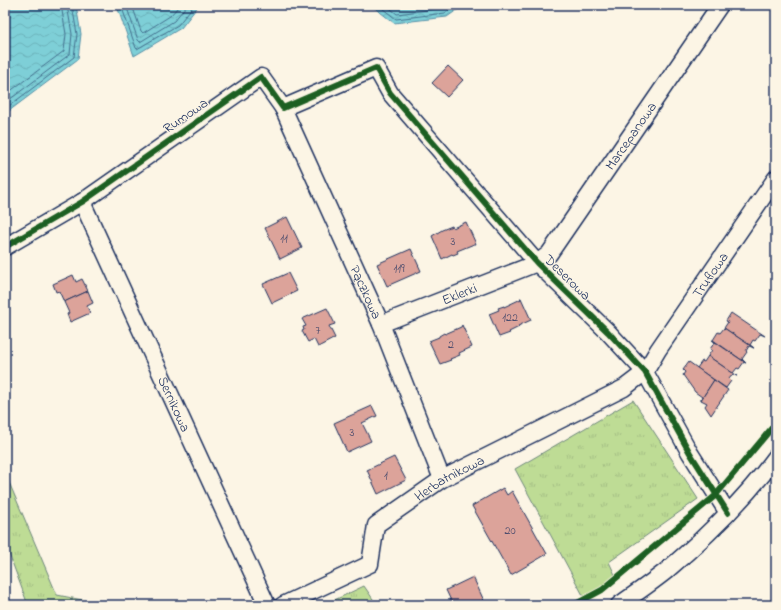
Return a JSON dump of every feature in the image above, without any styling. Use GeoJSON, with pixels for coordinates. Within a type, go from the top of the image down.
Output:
{"type":"FeatureCollection","features":[{"type":"Feature","properties":{"kind":"street","name":"Marcepanowa"},"geometry":{"type":"LineString","coordinates":[[537,263],[549,254],[720,5]]}},
{"type":"Feature","properties":{"kind":"street","name":"Deserowa"},"geometry":{"type":"LineString","coordinates":[[283,108],[376,68],[390,94],[537,263],[608,332],[645,372],[690,453],[728,513]]}},
{"type":"Feature","properties":{"kind":"street","name":"Rumowa"},"geometry":{"type":"LineString","coordinates":[[5,248],[82,202],[261,76],[283,108]]}},
{"type":"Feature","properties":{"kind":"street","name":"Pączkowa"},"geometry":{"type":"LineString","coordinates":[[283,108],[381,324],[442,479]]}},
{"type":"Feature","properties":{"kind":"street","name":"Truflowa"},"geometry":{"type":"LineString","coordinates":[[645,372],[658,350],[776,178]]}},
{"type":"Feature","properties":{"kind":"street","name":"Sernikowa"},"geometry":{"type":"LineString","coordinates":[[82,202],[268,605]]}},
{"type":"Feature","properties":{"kind":"street","name":"Eklerki"},"geometry":{"type":"LineString","coordinates":[[381,324],[537,263]]}},
{"type":"Feature","properties":{"kind":"street","name":"Herbatnikowa"},"geometry":{"type":"LineString","coordinates":[[283,605],[370,564],[376,525],[442,479],[624,388],[645,372]]}},
{"type":"Feature","properties":{"kind":"street"},"geometry":{"type":"LineString","coordinates":[[619,605],[665,572],[699,542],[759,479],[776,457]]}},
{"type":"Feature","properties":{"kind":"green space"},"geometry":{"type":"Polygon","coordinates":[[[633,400],[698,499],[609,562],[617,579],[584,597],[515,469],[633,400]]]}},
{"type":"Feature","properties":{"kind":"green space"},"geometry":{"type":"Polygon","coordinates":[[[5,473],[57,595],[108,605],[28,605],[5,543],[5,473]]]}},
{"type":"Feature","properties":{"kind":"green space"},"geometry":{"type":"Polygon","coordinates":[[[364,586],[377,605],[324,605],[364,586]]]}},
{"type":"Feature","properties":{"kind":"water"},"geometry":{"type":"Polygon","coordinates":[[[5,5],[76,5],[81,34],[78,59],[5,114],[5,5]]]}},
{"type":"Feature","properties":{"kind":"water"},"geometry":{"type":"Polygon","coordinates":[[[199,5],[181,28],[134,56],[117,6],[199,5]]]}},
{"type":"Feature","properties":{"kind":"water"},"geometry":{"type":"Polygon","coordinates":[[[371,5],[464,5],[447,17],[394,23],[371,5]]]}},
{"type":"Feature","properties":{"kind":"building"},"geometry":{"type":"Polygon","coordinates":[[[448,66],[463,80],[447,97],[432,83],[448,66]]]}},
{"type":"Feature","properties":{"kind":"building"},"geometry":{"type":"Polygon","coordinates":[[[287,217],[302,248],[280,259],[265,228],[287,217]]]}},
{"type":"Feature","properties":{"kind":"building"},"geometry":{"type":"Polygon","coordinates":[[[466,222],[476,244],[457,251],[458,253],[442,259],[432,236],[442,230],[452,226],[453,228],[466,222]]]}},
{"type":"Feature","properties":{"kind":"building"},"geometry":{"type":"Polygon","coordinates":[[[411,249],[421,271],[387,286],[377,264],[411,249]]]}},
{"type":"Feature","properties":{"kind":"building"},"geometry":{"type":"Polygon","coordinates":[[[288,273],[297,291],[272,303],[263,284],[288,273]]]}},
{"type":"Feature","properties":{"kind":"building"},"geometry":{"type":"Polygon","coordinates":[[[73,275],[76,282],[82,279],[88,291],[64,302],[59,291],[56,292],[53,284],[73,275]]]}},
{"type":"Feature","properties":{"kind":"building"},"geometry":{"type":"Polygon","coordinates":[[[88,291],[93,303],[87,306],[90,313],[70,322],[67,314],[69,313],[64,302],[88,291]]]}},
{"type":"Feature","properties":{"kind":"building"},"geometry":{"type":"Polygon","coordinates":[[[521,298],[531,320],[518,326],[519,327],[509,332],[510,333],[499,337],[489,314],[499,310],[498,308],[504,307],[521,299],[521,298]]]}},
{"type":"Feature","properties":{"kind":"building"},"geometry":{"type":"Polygon","coordinates":[[[327,308],[335,324],[329,326],[335,338],[318,347],[314,339],[308,342],[302,331],[304,330],[303,327],[306,326],[302,319],[327,308]]]}},
{"type":"Feature","properties":{"kind":"building"},"geometry":{"type":"Polygon","coordinates":[[[731,313],[765,336],[760,334],[755,341],[753,340],[750,345],[754,348],[724,328],[731,313]]]}},
{"type":"Feature","properties":{"kind":"building"},"geometry":{"type":"Polygon","coordinates":[[[462,325],[472,347],[459,353],[460,355],[450,359],[451,360],[440,364],[429,341],[444,333],[445,334],[461,327],[462,325]]]}},
{"type":"Feature","properties":{"kind":"building"},"geometry":{"type":"Polygon","coordinates":[[[724,328],[754,348],[749,346],[746,351],[747,352],[742,359],[746,363],[713,340],[718,332],[720,333],[724,328]]]}},
{"type":"Feature","properties":{"kind":"building"},"geometry":{"type":"Polygon","coordinates":[[[715,342],[746,363],[744,362],[739,369],[737,368],[733,373],[737,376],[708,356],[712,350],[710,349],[715,342]]]}},
{"type":"Feature","properties":{"kind":"building"},"geometry":{"type":"Polygon","coordinates":[[[708,356],[737,376],[733,374],[729,379],[731,381],[726,388],[697,368],[708,356]]]}},
{"type":"Feature","properties":{"kind":"building"},"geometry":{"type":"Polygon","coordinates":[[[689,362],[714,380],[701,400],[702,397],[695,392],[683,375],[685,372],[683,370],[689,362]]]}},
{"type":"Feature","properties":{"kind":"building"},"geometry":{"type":"Polygon","coordinates":[[[714,380],[728,390],[711,415],[705,406],[707,403],[701,400],[714,380]]]}},
{"type":"Feature","properties":{"kind":"building"},"geometry":{"type":"Polygon","coordinates":[[[372,406],[377,416],[362,423],[371,441],[347,452],[334,423],[372,406]]]}},
{"type":"Feature","properties":{"kind":"building"},"geometry":{"type":"Polygon","coordinates":[[[394,457],[406,480],[378,494],[367,470],[394,457]]]}},
{"type":"Feature","properties":{"kind":"building"},"geometry":{"type":"Polygon","coordinates":[[[503,488],[507,495],[512,491],[547,554],[511,575],[472,506],[503,488]]]}},
{"type":"Feature","properties":{"kind":"building"},"geometry":{"type":"Polygon","coordinates":[[[473,577],[486,605],[453,605],[446,590],[473,577]]]}},
{"type":"Feature","properties":{"kind":"waterway"},"geometry":{"type":"LineString","coordinates":[[5,600],[7,605]]}},
{"type":"Feature","properties":{"kind":"cycle path"},"geometry":{"type":"LineString","coordinates":[[5,247],[82,202],[261,77],[283,108],[376,68],[390,93],[537,263],[608,332],[645,372],[690,453],[728,513]]}},
{"type":"Feature","properties":{"kind":"cycle path"},"geometry":{"type":"LineString","coordinates":[[574,605],[602,590],[715,496],[776,423]]}}]}
